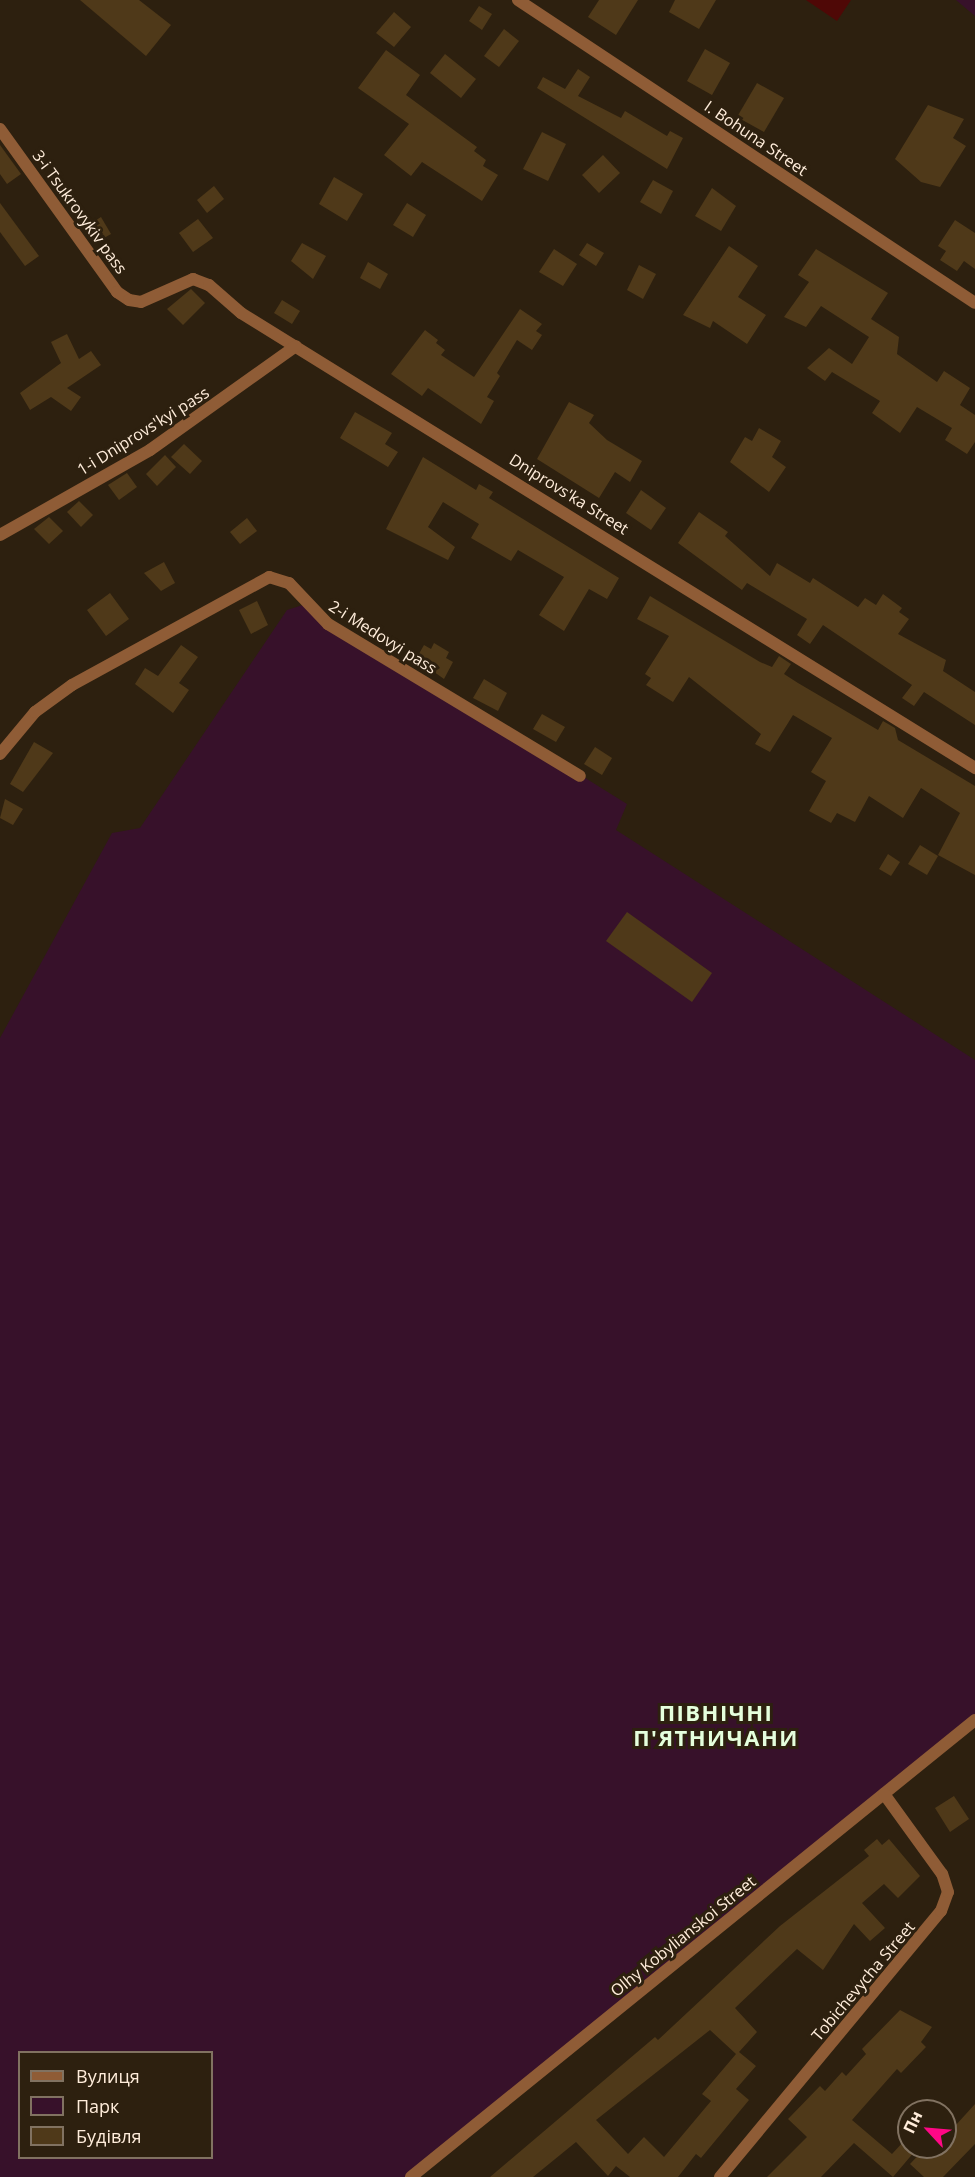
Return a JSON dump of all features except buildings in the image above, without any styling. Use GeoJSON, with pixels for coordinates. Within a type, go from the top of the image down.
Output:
{"type":"FeatureCollection","features":[{"type":"Feature","properties":{"kind":"street","name":"I. Bohuna Street"},"geometry":{"type":"LineString","coordinates":[[518,0],[975,303]]}},
{"type":"Feature","properties":{"kind":"street","name":"3-i Tsukrovykiv pass"},"geometry":{"type":"LineString","coordinates":[[0,129],[117,292],[141,302]]}},
{"type":"Feature","properties":{"kind":"street","name":"Dniprovs'ka Street"},"geometry":{"type":"LineString","coordinates":[[141,302],[193,279],[296,346],[975,768]]}},
{"type":"Feature","properties":{"kind":"street","name":"1-i Dniprovs'kyi pass"},"geometry":{"type":"LineString","coordinates":[[0,535],[150,450],[296,346]]}},
{"type":"Feature","properties":{"kind":"street","name":"2-i Medovyi pass"},"geometry":{"type":"LineString","coordinates":[[0,754],[35,712],[72,685],[249,583],[270,577],[289,583],[328,624],[580,776]]}},
{"type":"Feature","properties":{"kind":"street","name":"Olhy Kobylianskoi Street"},"geometry":{"type":"LineString","coordinates":[[411,2177],[975,1720]]}},
{"type":"Feature","properties":{"kind":"street","name":"Tobichevycha Street"},"geometry":{"type":"LineString","coordinates":[[720,2177],[941,1911],[948,1892],[942,1874],[884,1794]]}},
{"type":"Feature","properties":{"kind":"green space"},"geometry":{"type":"Polygon","coordinates":[[[956,0],[975,0],[975,16],[956,0]]]}},
{"type":"Feature","properties":{"kind":"green space"},"geometry":{"type":"Polygon","coordinates":[[[306,604],[627,804],[616,830],[975,1060],[975,1720],[411,2177],[0,2177],[0,1038],[112,833],[140,828],[287,610],[306,604]]]}},
{"type":"Feature","properties":{"kind":"shaded area"},"geometry":{"type":"Polygon","coordinates":[[[806,0],[851,0],[837,21],[806,0]]]}},
{"type":"Feature","properties":{"kind":"district","name":"ПІВНІЧНІ П'ЯТНИЧАНИ"},"geometry":{"type":"Point","coordinates":[716,1724]}}]}
